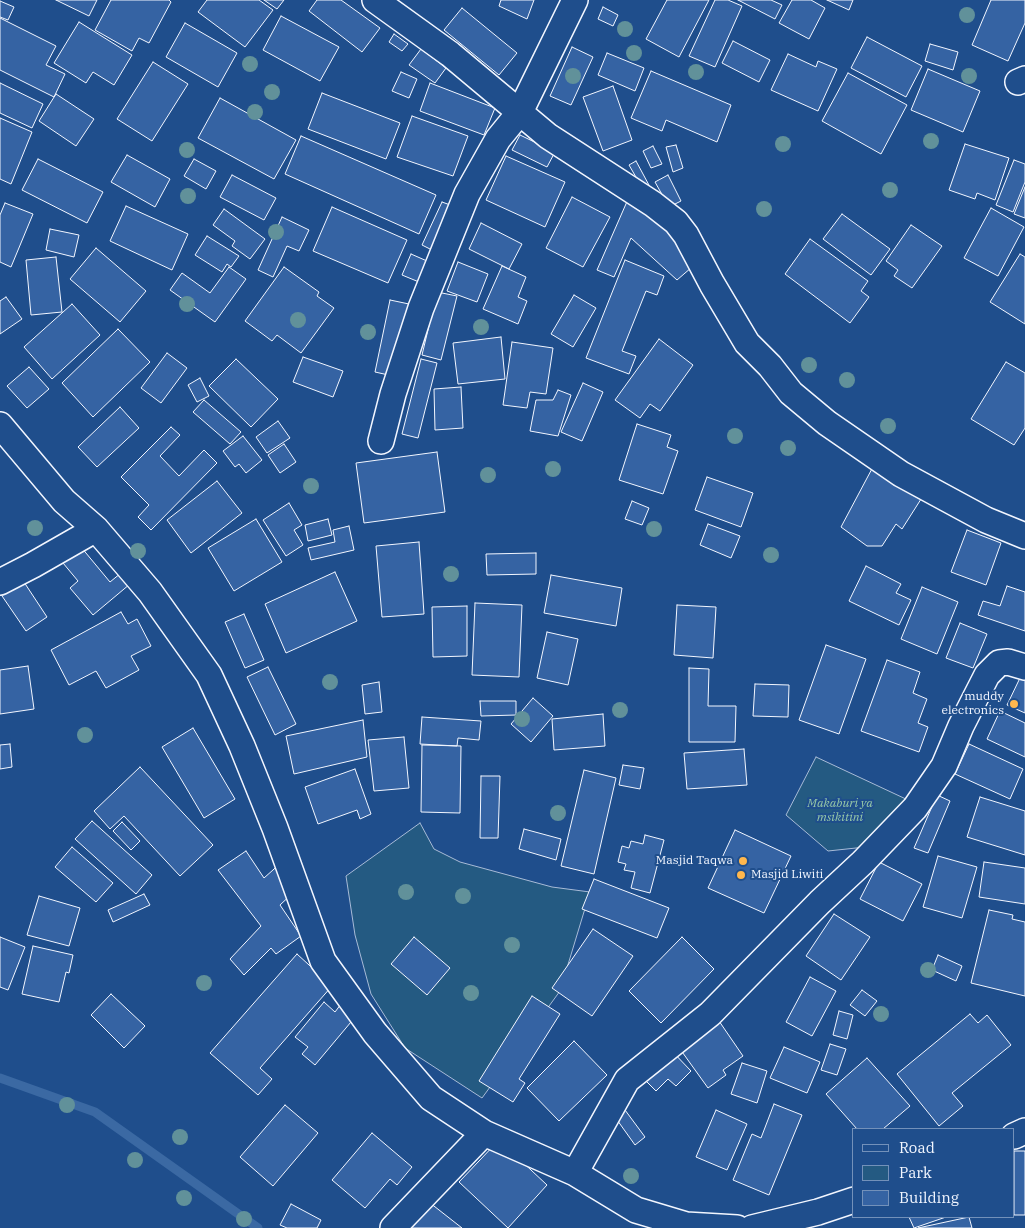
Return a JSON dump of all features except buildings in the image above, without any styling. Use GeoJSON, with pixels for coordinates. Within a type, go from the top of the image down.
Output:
{"type":"FeatureCollection","features":[{"type":"Feature","properties":{"kind":"street"},"geometry":{"type":"LineString","coordinates":[[375,0],[450,54],[548,136],[653,204],[676,222],[686,235],[747,343],[770,366],[791,393],[828,423],[901,474],[986,520],[1025,536]]}},
{"type":"Feature","properties":{"kind":"street"},"geometry":{"type":"LineString","coordinates":[[381,441],[393,394],[421,308],[467,194],[498,139],[520,112],[575,0]]}},
{"type":"Feature","properties":{"kind":"street"},"geometry":{"type":"LineString","coordinates":[[0,425],[64,501],[96,529],[150,592],[209,675],[242,746],[275,828],[323,961],[375,1033],[431,1098],[484,1133],[575,1173],[636,1210],[686,1225],[737,1228]]}},
{"type":"Feature","properties":{"kind":"street"},"geometry":{"type":"LineString","coordinates":[[0,582],[96,529]]}},
{"type":"Feature","properties":{"kind":"street"},"geometry":{"type":"LineString","coordinates":[[575,1173],[627,1080],[710,1014],[915,808],[944,766],[961,726],[987,675],[999,663],[1008,662],[1025,667]]}},
{"type":"Feature","properties":{"kind":"street"},"geometry":{"type":"LineString","coordinates":[[394,1228],[484,1133]]}},
{"type":"Feature","properties":{"kind":"street"},"geometry":{"type":"LineString","coordinates":[[752,1228],[818,1212],[852,1201]]}},
{"type":"Feature","properties":{"kind":"green space","name":"Makaburi ya msikitini"},"geometry":{"type":"Polygon","coordinates":[[[816,757],[908,800],[884,845],[828,851],[786,815],[816,757]]]}},
{"type":"Feature","properties":{"kind":"green space"},"geometry":{"type":"Polygon","coordinates":[[[420,823],[434,849],[460,862],[552,887],[590,892],[560,991],[482,1098],[405,1048],[371,994],[355,935],[346,876],[420,823]]]}},
{"type":"Feature","properties":{"kind":"waterway"},"geometry":{"type":"LineString","coordinates":[[0,1078],[95,1112],[258,1228]]}},
{"type":"Feature","properties":{"kind":"place","name":"muddy electronics"},"geometry":{"type":"Point","coordinates":[1014,704]}},
{"type":"Feature","properties":{"kind":"place","name":"Masjid Taqwa"},"geometry":{"type":"Point","coordinates":[743,861]}},
{"type":"Feature","properties":{"kind":"place","name":"Masjid Liwiti"},"geometry":{"type":"Point","coordinates":[741,875]}}]}
